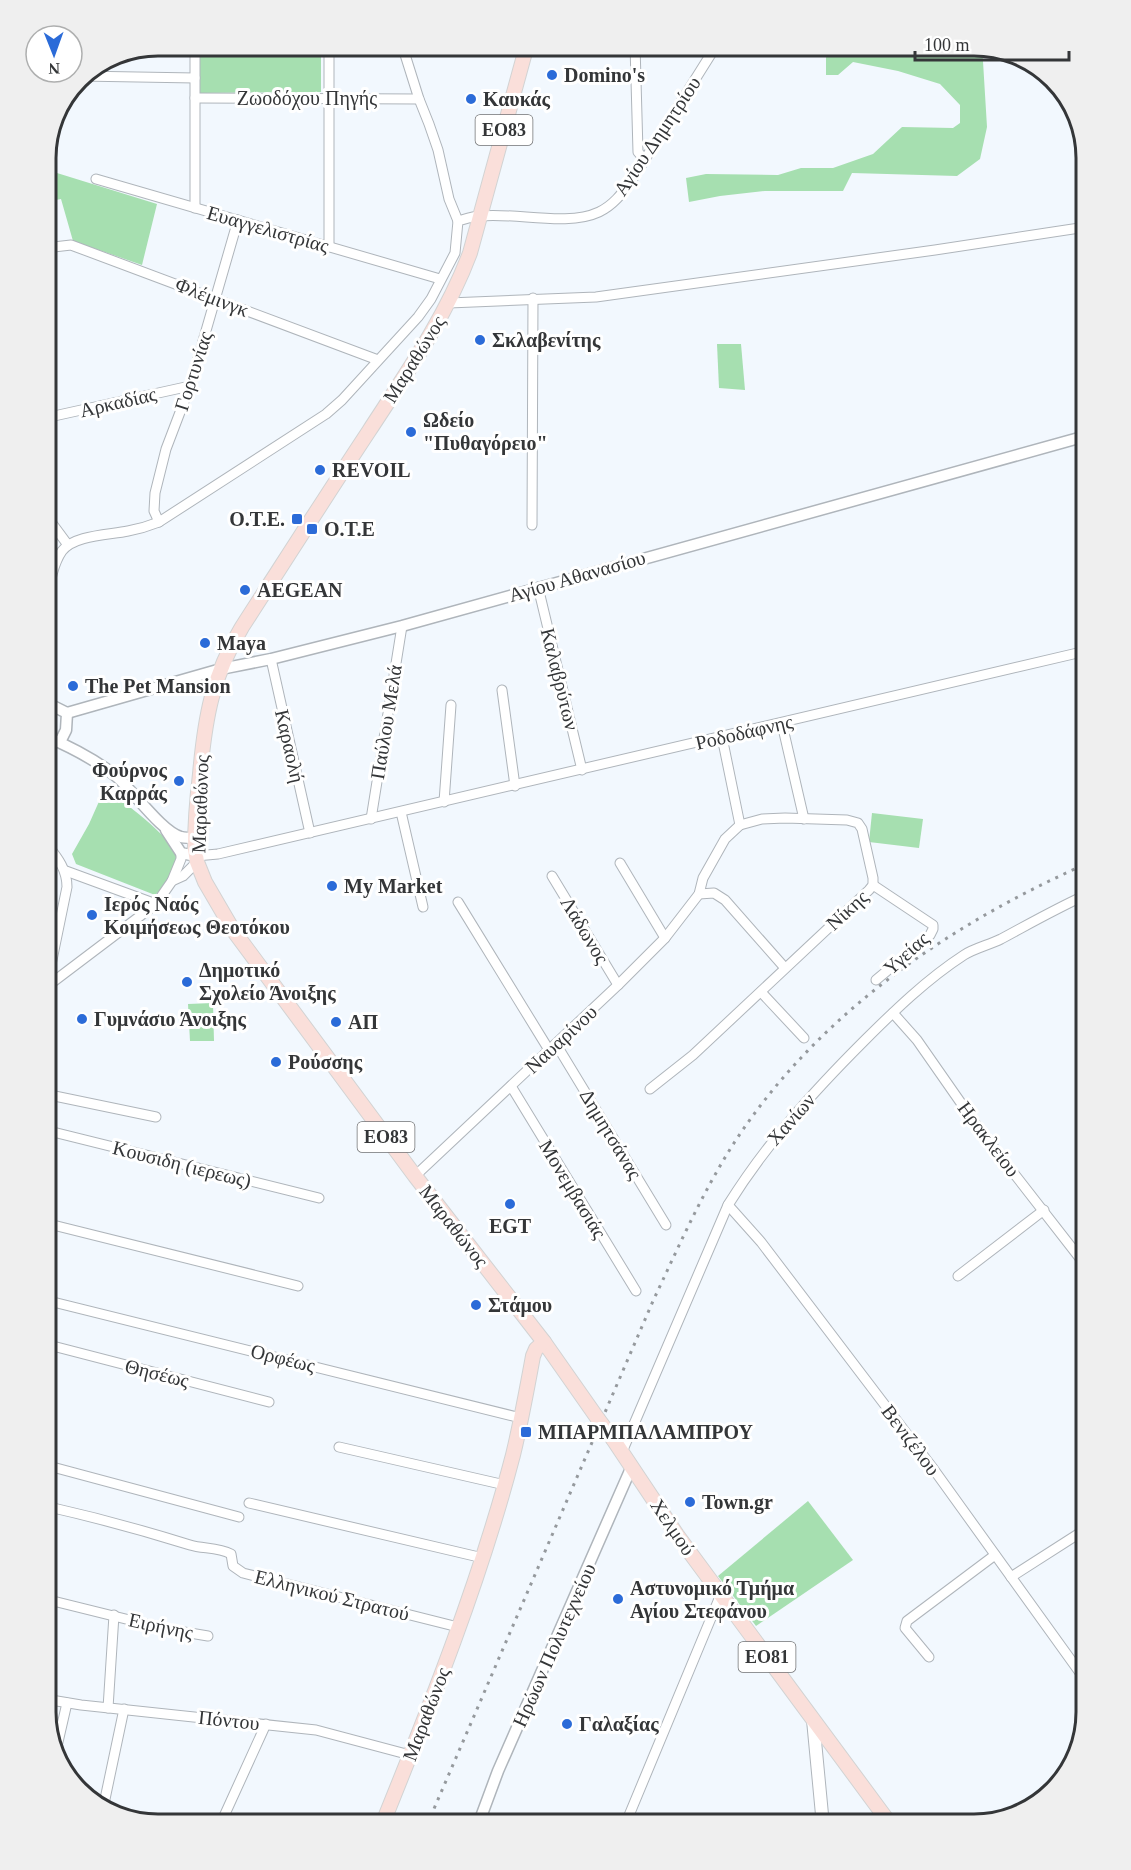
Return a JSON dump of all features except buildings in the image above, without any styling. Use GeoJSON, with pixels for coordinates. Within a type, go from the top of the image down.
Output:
{"type":"FeatureCollection","features":[{"type":"Feature","properties":{"kind":"main road","name":"Μαραθώνος"},"geometry":{"type":"LineString","coordinates":[[386,1814],[432,1702],[483,1558],[505,1485],[533,1356],[544,1342],[415,1176],[233,930],[209,891],[197,859],[195,838],[203,736],[210,702],[229,649],[449,303],[470,253],[524,56]]}},
{"type":"Feature","properties":{"kind":"main road","name":"Χελμού"},"geometry":{"type":"LineString","coordinates":[[544,1342],[632,1466],[677,1535],[883,1814]]}},
{"type":"Feature","properties":{"kind":"main road"},"geometry":{"type":"LineString","coordinates":[[813,1720],[822,1814]]}},
{"type":"Feature","properties":{"kind":"street"},"geometry":{"type":"LineString","coordinates":[[195,56],[195,208]]}},
{"type":"Feature","properties":{"kind":"street"},"geometry":{"type":"LineString","coordinates":[[329,56],[329,247]]}},
{"type":"Feature","properties":{"kind":"street"},"geometry":{"type":"LineString","coordinates":[[56,564],[61,552],[68,545],[95,537],[144,528],[159,522],[326,414],[342,400],[418,317],[431,299],[455,253],[458,221],[449,199],[438,150],[405,56]]}},
{"type":"Feature","properties":{"kind":"street"},"geometry":{"type":"LineString","coordinates":[[635,56],[638,152],[644,159]]}},
{"type":"Feature","properties":{"kind":"street","name":"Αγίου Δημητρίου"},"geometry":{"type":"LineString","coordinates":[[458,221],[480,216],[585,217],[601,212],[616,201],[632,180],[710,56]]}},
{"type":"Feature","properties":{"kind":"street"},"geometry":{"type":"LineString","coordinates":[[97,76],[195,78]]}},
{"type":"Feature","properties":{"kind":"street","name":"Ζωοδόχου Πηγής"},"geometry":{"type":"LineString","coordinates":[[195,98],[419,99]]}},
{"type":"Feature","properties":{"kind":"street","name":"Ευαγγελιστρίας"},"geometry":{"type":"LineString","coordinates":[[96,179],[440,279]]}},
{"type":"Feature","properties":{"kind":"street","name":"Γορτυνίας"},"geometry":{"type":"LineString","coordinates":[[159,522],[154,511],[155,493],[166,449],[190,386],[238,220]]}},
{"type":"Feature","properties":{"kind":"street"},"geometry":{"type":"LineString","coordinates":[[449,303],[608,295],[1076,229]]}},
{"type":"Feature","properties":{"kind":"street","name":"Φλέμινγκ"},"geometry":{"type":"LineString","coordinates":[[56,246],[71,245],[378,360]]}},
{"type":"Feature","properties":{"kind":"street"},"geometry":{"type":"LineString","coordinates":[[532,525],[533,298]]}},
{"type":"Feature","properties":{"kind":"street","name":"Αρκαδίας"},"geometry":{"type":"LineString","coordinates":[[56,416],[190,386]]}},
{"type":"Feature","properties":{"kind":"street","name":"Αγίου Αθανασίου"},"geometry":{"type":"LineString","coordinates":[[67,713],[221,669],[271,659],[402,626],[1076,439]]}},
{"type":"Feature","properties":{"kind":"street"},"geometry":{"type":"LineString","coordinates":[[56,529],[68,545]]}},
{"type":"Feature","properties":{"kind":"street","name":"Καλαβρύτων"},"geometry":{"type":"LineString","coordinates":[[538,587],[582,770]]}},
{"type":"Feature","properties":{"kind":"street","name":"Παύλου Μελά"},"geometry":{"type":"LineString","coordinates":[[370,819],[402,626]]}},
{"type":"Feature","properties":{"kind":"street","name":"Ροδοδάφνης"},"geometry":{"type":"LineString","coordinates":[[197,859],[1076,653]]}},
{"type":"Feature","properties":{"kind":"street","name":"Καραολή"},"geometry":{"type":"LineString","coordinates":[[271,659],[310,833]]}},
{"type":"Feature","properties":{"kind":"street"},"geometry":{"type":"LineString","coordinates":[[502,690],[515,786]]}},
{"type":"Feature","properties":{"kind":"street"},"geometry":{"type":"LineString","coordinates":[[444,802],[451,705]]}},
{"type":"Feature","properties":{"kind":"street"},"geometry":{"type":"LineString","coordinates":[[56,708],[67,713],[66,729],[60,742]]}},
{"type":"Feature","properties":{"kind":"street"},"geometry":{"type":"LineString","coordinates":[[782,724],[804,819]]}},
{"type":"Feature","properties":{"kind":"street"},"geometry":{"type":"LineString","coordinates":[[722,737],[740,825],[725,839],[703,878],[699,894],[714,893],[725,900],[785,968]]}},
{"type":"Feature","properties":{"kind":"street"},"geometry":{"type":"LineString","coordinates":[[56,740],[88,757],[117,778],[163,825],[181,853],[181,859],[172,881],[156,904],[56,981]]}},
{"type":"Feature","properties":{"kind":"street"},"geometry":{"type":"LineString","coordinates":[[401,812],[423,906]]}},
{"type":"Feature","properties":{"kind":"street","name":"Νίκης"},"geometry":{"type":"LineString","coordinates":[[650,1089],[693,1056],[873,885],[867,846],[858,823],[847,820],[762,819],[740,825]]}},
{"type":"Feature","properties":{"kind":"street"},"geometry":{"type":"LineString","coordinates":[[163,825],[181,837],[195,838]]}},
{"type":"Feature","properties":{"kind":"street"},"geometry":{"type":"LineString","coordinates":[[172,881],[183,876],[197,859],[181,853]]}},
{"type":"Feature","properties":{"kind":"street"},"geometry":{"type":"LineString","coordinates":[[56,857],[66,871],[67,887],[56,938]]}},
{"type":"Feature","properties":{"kind":"street"},"geometry":{"type":"LineString","coordinates":[[620,863],[665,938]]}},
{"type":"Feature","properties":{"kind":"street"},"geometry":{"type":"LineString","coordinates":[[66,871],[156,904]]}},
{"type":"Feature","properties":{"kind":"street","name":"Λάδωνος"},"geometry":{"type":"LineString","coordinates":[[552,876],[618,985]]}},
{"type":"Feature","properties":{"kind":"street","name":"Υγείας"},"geometry":{"type":"LineString","coordinates":[[873,885],[933,925],[930,935],[876,980]]}},
{"type":"Feature","properties":{"kind":"street","name":"Ναυαρίνου"},"geometry":{"type":"LineString","coordinates":[[415,1176],[618,985],[665,938],[699,894]]}},
{"type":"Feature","properties":{"kind":"street","name":"Χανίων"},"geometry":{"type":"LineString","coordinates":[[622,1452],[728,1205],[745,1177],[786,1124],[825,1080],[893,1013],[943,970],[965,954],[1076,901]]}},
{"type":"Feature","properties":{"kind":"street","name":"Δημητσάνας"},"geometry":{"type":"LineString","coordinates":[[458,902],[666,1225]]}},
{"type":"Feature","properties":{"kind":"street"},"geometry":{"type":"LineString","coordinates":[[761,992],[804,1038]]}},
{"type":"Feature","properties":{"kind":"street","name":"Ηρακλείου"},"geometry":{"type":"LineString","coordinates":[[893,1013],[918,1040],[977,1126],[1076,1253]]}},
{"type":"Feature","properties":{"kind":"street","name":"Μονεμβασιάς"},"geometry":{"type":"LineString","coordinates":[[511,1086],[636,1291]]}},
{"type":"Feature","properties":{"kind":"street"},"geometry":{"type":"LineString","coordinates":[[56,1096],[156,1117]]}},
{"type":"Feature","properties":{"kind":"street","name":"Κουσιδη (ιερεως)"},"geometry":{"type":"LineString","coordinates":[[56,1133],[319,1198]]}},
{"type":"Feature","properties":{"kind":"street","name":"Βενιζέλου"},"geometry":{"type":"LineString","coordinates":[[728,1205],[761,1242],[932,1467],[1076,1667]]}},
{"type":"Feature","properties":{"kind":"street"},"geometry":{"type":"LineString","coordinates":[[958,1276],[1044,1210]]}},
{"type":"Feature","properties":{"kind":"street"},"geometry":{"type":"LineString","coordinates":[[56,1225],[298,1287]]}},
{"type":"Feature","properties":{"kind":"street","name":"Ορφέως"},"geometry":{"type":"LineString","coordinates":[[56,1303],[521,1418]]}},
{"type":"Feature","properties":{"kind":"street","name":"Θησέως"},"geometry":{"type":"LineString","coordinates":[[56,1347],[269,1402]]}},
{"type":"Feature","properties":{"kind":"street"},"geometry":{"type":"LineString","coordinates":[[339,1447],[505,1485]]}},
{"type":"Feature","properties":{"kind":"street","name":"Ηρώων Πολυτεχνείου"},"geometry":{"type":"LineString","coordinates":[[482,1814],[498,1771],[632,1466]]}},
{"type":"Feature","properties":{"kind":"street"},"geometry":{"type":"LineString","coordinates":[[56,1468],[239,1517]]}},
{"type":"Feature","properties":{"kind":"street"},"geometry":{"type":"LineString","coordinates":[[249,1503],[483,1558]]}},
{"type":"Feature","properties":{"kind":"street","name":"Ελληνικού Στρατού"},"geometry":{"type":"LineString","coordinates":[[56,1509],[195,1546],[222,1550],[231,1554],[233,1566],[243,1573],[458,1627]]}},
{"type":"Feature","properties":{"kind":"street"},"geometry":{"type":"LineString","coordinates":[[1011,1577],[1076,1535]]}},
{"type":"Feature","properties":{"kind":"street"},"geometry":{"type":"LineString","coordinates":[[929,1657],[905,1628],[907,1621],[995,1555]]}},
{"type":"Feature","properties":{"kind":"street"},"geometry":{"type":"LineString","coordinates":[[630,1814],[721,1594]]}},
{"type":"Feature","properties":{"kind":"street","name":"Ειρήνης"},"geometry":{"type":"LineString","coordinates":[[56,1602],[166,1629],[208,1636]]}},
{"type":"Feature","properties":{"kind":"street","name":"Ειρήνης"},"geometry":{"type":"LineString","coordinates":[[108,1708],[114,1615]]}},
{"type":"Feature","properties":{"kind":"street","name":"Πόντου"},"geometry":{"type":"LineString","coordinates":[[56,1701],[316,1730],[410,1755]]}},
{"type":"Feature","properties":{"kind":"street"},"geometry":{"type":"LineString","coordinates":[[59,1738],[67,1703]]}},
{"type":"Feature","properties":{"kind":"street"},"geometry":{"type":"LineString","coordinates":[[105,1798],[124,1709]]}},
{"type":"Feature","properties":{"kind":"street"},"geometry":{"type":"LineString","coordinates":[[225,1814],[266,1724]]}},
{"type":"Feature","properties":{"kind":"green space"},"geometry":{"type":"Polygon","coordinates":[[[199,56],[321,56],[321,92],[200,93],[199,56]]]}},
{"type":"Feature","properties":{"kind":"green space"},"geometry":{"type":"Polygon","coordinates":[[[826,56],[983,56],[987,127],[980,159],[957,176],[852,173],[843,191],[765,191],[689,202],[686,178],[706,174],[778,175],[801,168],[833,168],[873,154],[902,127],[953,128],[960,123],[960,105],[940,84],[898,71],[853,62],[838,75],[826,75],[826,56]]]}},
{"type":"Feature","properties":{"kind":"green space"},"geometry":{"type":"Polygon","coordinates":[[[56,173],[157,204],[142,265],[73,241],[61,199],[56,200],[56,173]]]}},
{"type":"Feature","properties":{"kind":"green space"},"geometry":{"type":"Polygon","coordinates":[[[717,344],[741,344],[745,390],[719,388],[717,344]]]}},
{"type":"Feature","properties":{"kind":"green space"},"geometry":{"type":"Polygon","coordinates":[[[105,788],[156,829],[176,855],[173,871],[155,895],[76,864],[72,854],[105,788]]]}},
{"type":"Feature","properties":{"kind":"green space"},"geometry":{"type":"Polygon","coordinates":[[[872,813],[923,819],[919,848],[869,842],[872,813]]]}},
{"type":"Feature","properties":{"kind":"green space"},"geometry":{"type":"Polygon","coordinates":[[[213,1003],[214,1041],[190,1041],[188,1004],[213,1003]]]}},
{"type":"Feature","properties":{"kind":"green space"},"geometry":{"type":"Polygon","coordinates":[[[808,1501],[853,1560],[756,1626],[718,1576],[808,1501]]]}},
{"type":"Feature","properties":{"kind":"railway"},"geometry":{"type":"LineString","coordinates":[[432,1814],[653,1301],[701,1201],[734,1143],[767,1097],[805,1054],[845,1015],[889,978],[984,915],[1076,869]]}},
{"type":"Feature","properties":{"kind":"place","name":"Domino's"},"geometry":{"type":"Point","coordinates":[552,75]}},
{"type":"Feature","properties":{"kind":"place","name":"Καυκάς"},"geometry":{"type":"Point","coordinates":[471,99]}},
{"type":"Feature","properties":{"kind":"place","name":"Σκλαβενίτης"},"geometry":{"type":"Point","coordinates":[480,340]}},
{"type":"Feature","properties":{"kind":"place","name":"Ωδείο \"Πυθαγόρειο\""},"geometry":{"type":"Point","coordinates":[411,432]}},
{"type":"Feature","properties":{"kind":"place","name":"REVOIL"},"geometry":{"type":"Point","coordinates":[320,470]}},
{"type":"Feature","properties":{"kind":"place","name":"Ο.Τ.Ε."},"geometry":{"type":"Point","coordinates":[297,519]}},
{"type":"Feature","properties":{"kind":"place","name":"Ο.Τ.Ε"},"geometry":{"type":"Point","coordinates":[312,529]}},
{"type":"Feature","properties":{"kind":"place","name":"AEGEAN"},"geometry":{"type":"Point","coordinates":[245,590]}},
{"type":"Feature","properties":{"kind":"place","name":"Maya"},"geometry":{"type":"Point","coordinates":[205,643]}},
{"type":"Feature","properties":{"kind":"place","name":"The Pet Mansion"},"geometry":{"type":"Point","coordinates":[73,686]}},
{"type":"Feature","properties":{"kind":"place","name":"Φούρνος Καρράς"},"geometry":{"type":"Point","coordinates":[179,781]}},
{"type":"Feature","properties":{"kind":"place","name":"My Market"},"geometry":{"type":"Point","coordinates":[332,886]}},
{"type":"Feature","properties":{"kind":"place","name":"Ιερός Ναός Κοιμήσεως Θεοτόκου"},"geometry":{"type":"Point","coordinates":[92,915]}},
{"type":"Feature","properties":{"kind":"place","name":"Δημοτικό Σχολείο Άνοιξης"},"geometry":{"type":"Point","coordinates":[187,982]}},
{"type":"Feature","properties":{"kind":"place","name":"Γυμνάσιο Άνοιξης"},"geometry":{"type":"Point","coordinates":[82,1019]}},
{"type":"Feature","properties":{"kind":"place","name":"ΑΠ"},"geometry":{"type":"Point","coordinates":[336,1022]}},
{"type":"Feature","properties":{"kind":"place","name":"Ρούσσης"},"geometry":{"type":"Point","coordinates":[276,1062]}},
{"type":"Feature","properties":{"kind":"place","name":"EGT"},"geometry":{"type":"Point","coordinates":[510,1204]}},
{"type":"Feature","properties":{"kind":"place","name":"Στάμου"},"geometry":{"type":"Point","coordinates":[476,1305]}},
{"type":"Feature","properties":{"kind":"place","name":"ΜΠΑΡΜΠΑΛΑΜΠΡΟΥ"},"geometry":{"type":"Point","coordinates":[526,1432]}},
{"type":"Feature","properties":{"kind":"place","name":"Town.gr"},"geometry":{"type":"Point","coordinates":[690,1502]}},
{"type":"Feature","properties":{"kind":"place","name":"Αστυνομικό Τμήμα Αγίου Στεφάνου"},"geometry":{"type":"Point","coordinates":[618,1599]}},
{"type":"Feature","properties":{"kind":"place","name":"Γαλαξίας"},"geometry":{"type":"Point","coordinates":[567,1724]}}]}
